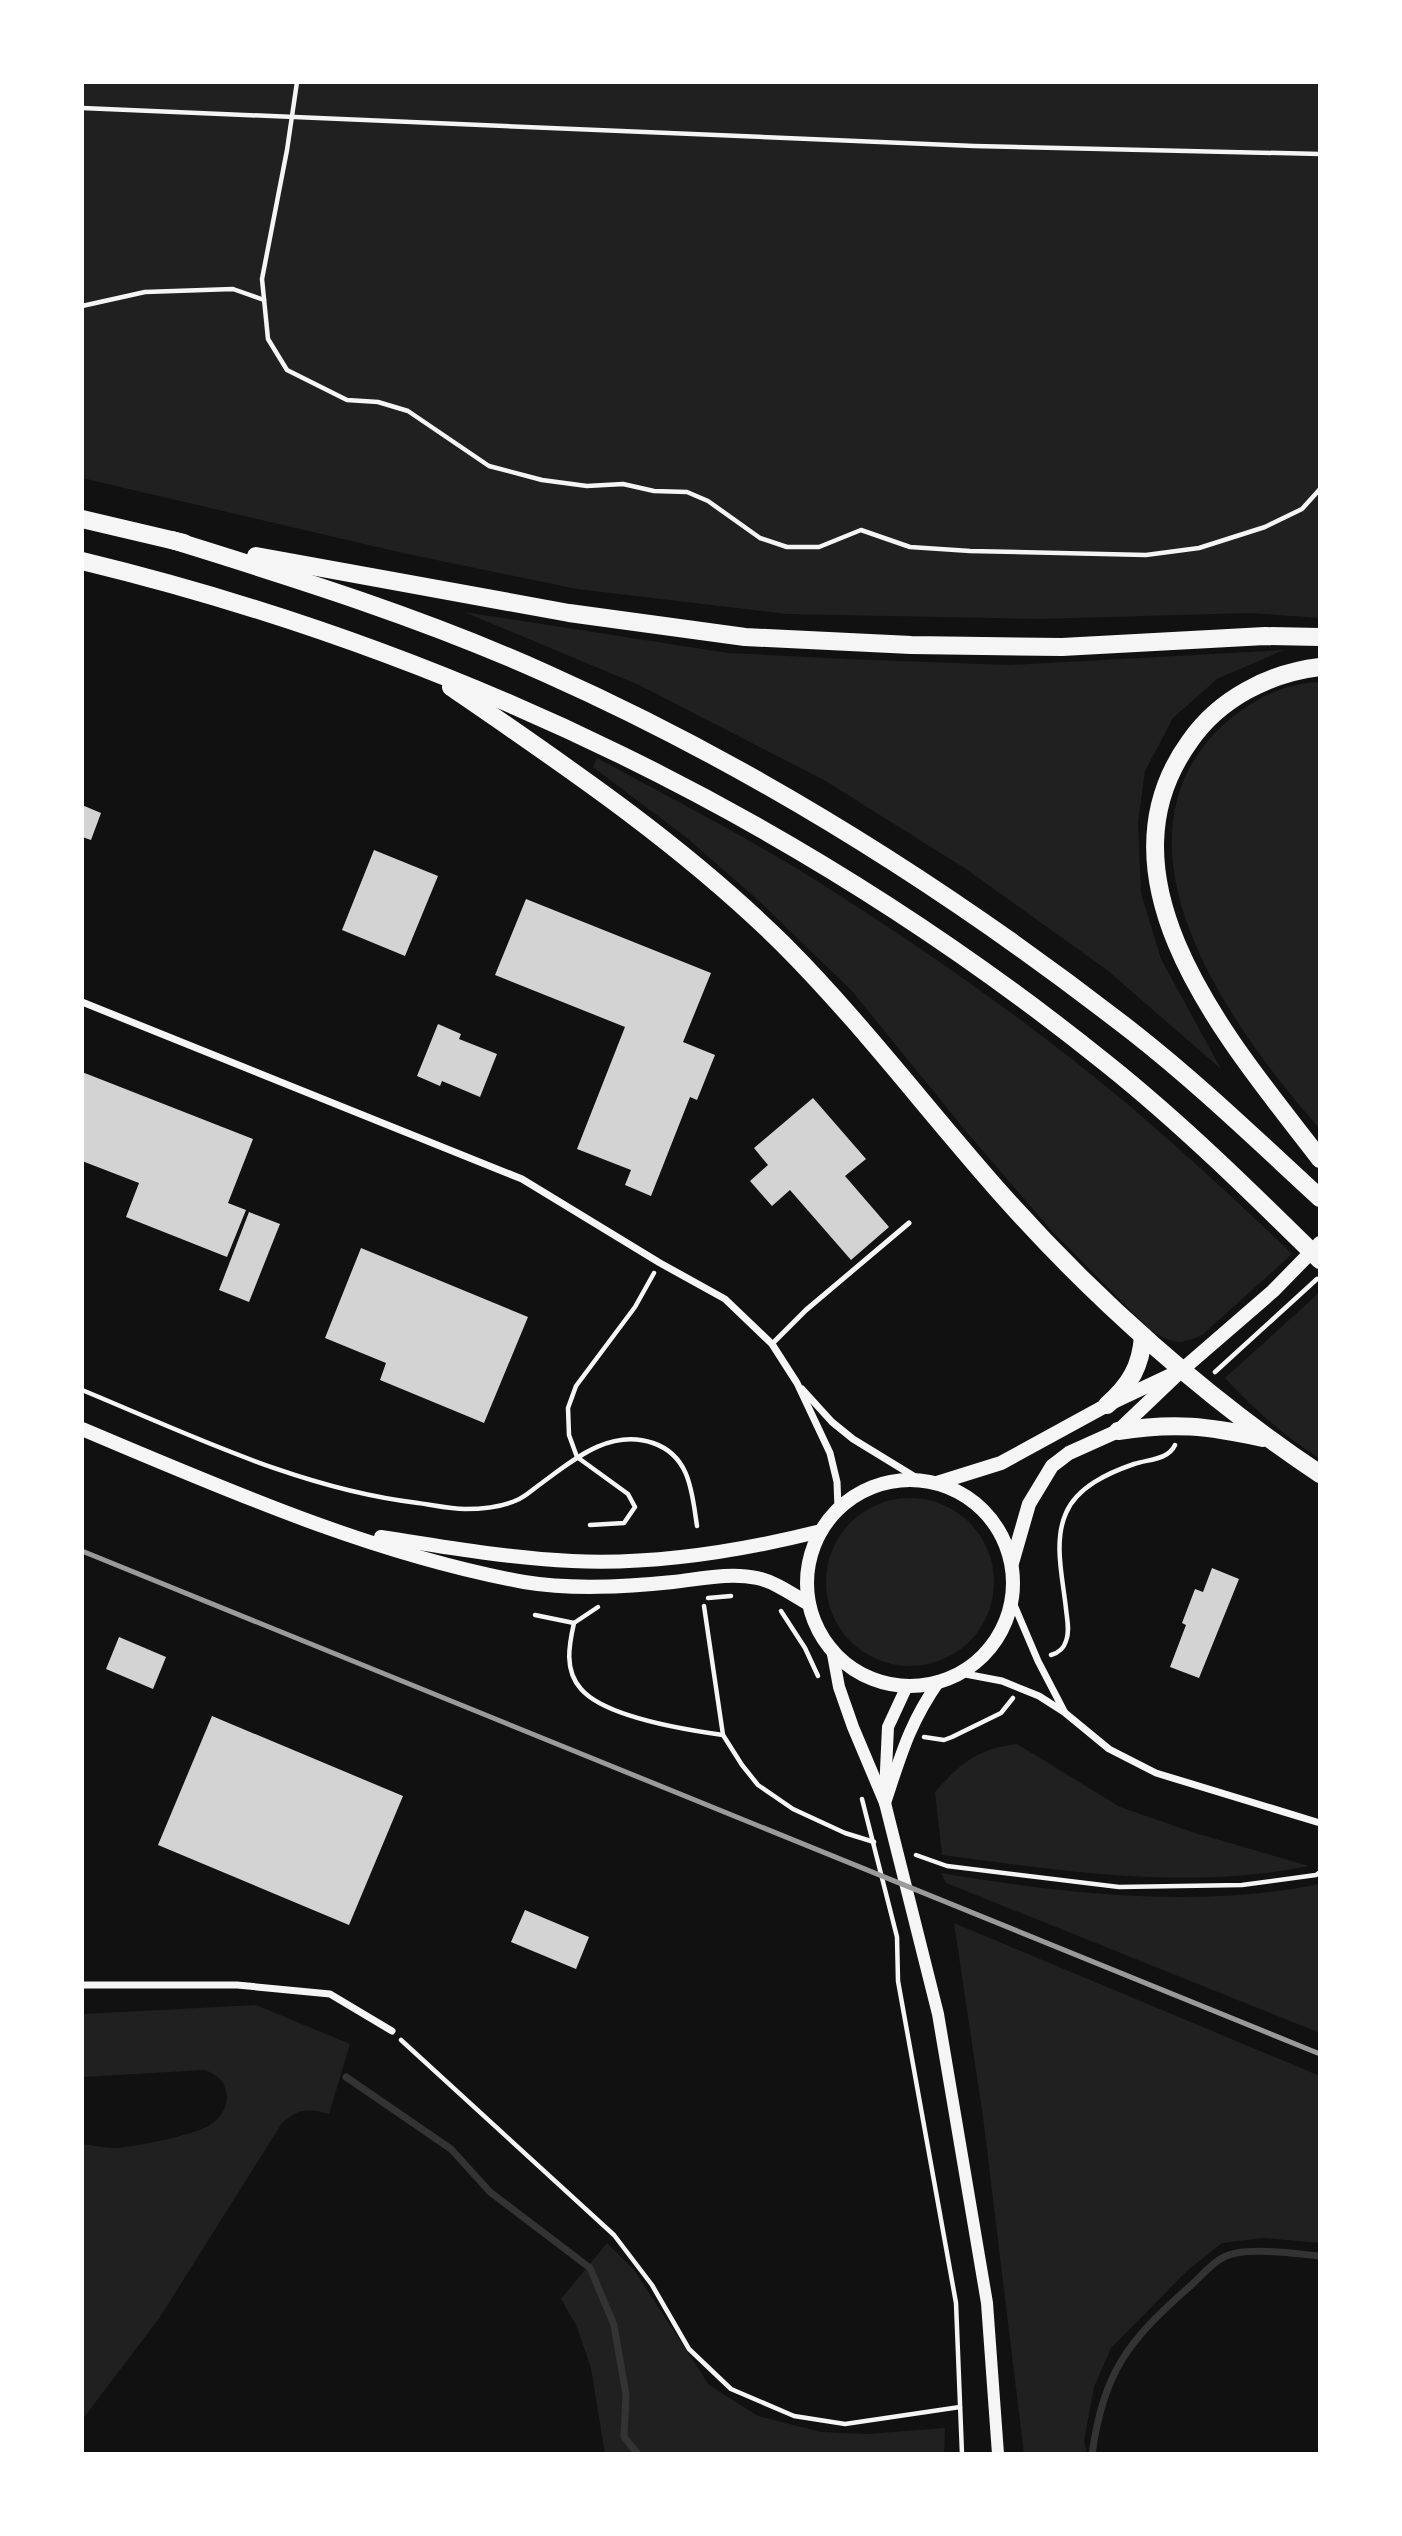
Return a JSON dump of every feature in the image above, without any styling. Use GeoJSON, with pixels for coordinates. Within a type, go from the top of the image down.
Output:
{"type":"FeatureCollection","features":[{"type":"Feature","properties":{"kind":"highway"},"geometry":{"type":"LineString","coordinates":[[82,519],[172,540],[569,613],[745,637],[911,645],[1062,647],[1265,636],[1320,637]]}},
{"type":"Feature","properties":{"kind":"highway"},"geometry":{"type":"LineString","coordinates":[[172,540],[436,627],[546,673],[770,785],[902,867],[1017,944],[1136,1035],[1250,1133],[1320,1198]]}},
{"type":"Feature","properties":{"kind":"highway"},"geometry":{"type":"LineString","coordinates":[[82,561],[165,581],[303,623],[422,667],[528,710],[637,761],[749,821],[880,898],[993,976],[1108,1065],[1218,1160],[1320,1260]]}},
{"type":"Feature","properties":{"kind":"highway"},"geometry":{"type":"LineString","coordinates":[[422,667],[585,780],[657,833],[716,882],[782,943],[839,1004],[1006,1199],[1069,1265],[1183,1370],[1267,1439],[1320,1474]]}},
{"type":"Feature","properties":{"kind":"highway"},"geometry":{"type":"LineString","coordinates":[[1320,667],[1286,673],[1255,687],[1224,704],[1198,729],[1177,758],[1165,787],[1157,823],[1155,860],[1168,925],[1188,967],[1231,1044],[1320,1159]]}},
{"type":"Feature","properties":{"kind":"highway"},"geometry":{"type":"LineString","coordinates":[[1107,1405],[1123,1391],[1137,1368],[1142,1354],[1143,1336]]}},
{"type":"Feature","properties":{"kind":"highway"},"geometry":{"type":"LineString","coordinates":[[1118,1431],[1180,1425],[1219,1428],[1267,1439]]}},
{"type":"Feature","properties":{"kind":"main road"},"geometry":{"type":"LineString","coordinates":[[1011,1564],[1029,1504],[1052,1466],[1069,1453],[1118,1431],[1273,1291],[1320,1243]]}},
{"type":"Feature","properties":{"kind":"main road"},"geometry":{"type":"LineString","coordinates":[[936,1483],[1002,1463],[1107,1405],[1183,1370]]}},
{"type":"Feature","properties":{"kind":"main road"},"geometry":{"type":"LineString","coordinates":[[82,1429],[255,1501],[444,1565],[527,1582],[580,1586],[643,1585],[741,1576],[769,1582],[810,1604]]}},
{"type":"Feature","properties":{"kind":"main road"},"geometry":{"type":"LineString","coordinates":[[920,1480],[936,1483],[971,1500],[990,1517],[1003,1539],[1011,1564],[1012,1600],[1005,1622],[994,1642],[979,1660],[960,1673],[939,1681],[907,1686],[881,1682],[842,1660],[818,1628],[810,1604],[808,1566],[821,1531],[838,1509],[856,1495],[897,1481],[920,1480]]}},
{"type":"Feature","properties":{"kind":"main road"},"geometry":{"type":"LineString","coordinates":[[335,1529],[485,1554],[574,1561],[653,1559],[725,1551],[821,1531]]}},
{"type":"Feature","properties":{"kind":"street"},"geometry":{"type":"LineString","coordinates":[[82,1002],[522,1179],[725,1299],[772,1344],[797,1383],[830,1453],[838,1482],[838,1509]]}},
{"type":"Feature","properties":{"kind":"street"},"geometry":{"type":"LineString","coordinates":[[797,1383],[832,1422],[853,1439],[920,1480]]}},
{"type":"Feature","properties":{"kind":"street"},"geometry":{"type":"LineString","coordinates":[[1012,1600],[1038,1661],[1064,1712]]}},
{"type":"Feature","properties":{"kind":"street"},"geometry":{"type":"LineString","coordinates":[[832,1649],[839,1687],[885,1803],[938,2014],[987,2302],[998,2454]]}},
{"type":"Feature","properties":{"kind":"street"},"geometry":{"type":"LineString","coordinates":[[960,1673],[1002,1681],[1039,1696],[1064,1712],[1109,1749],[1156,1773],[1320,1823]]}},
{"type":"Feature","properties":{"kind":"street"},"geometry":{"type":"LineString","coordinates":[[885,1803],[908,1732],[939,1681]]}},
{"type":"Feature","properties":{"kind":"street"},"geometry":{"type":"LineString","coordinates":[[885,1803],[885,1744],[888,1727],[907,1686]]}},
{"type":"Feature","properties":{"kind":"street"},"geometry":{"type":"LineString","coordinates":[[82,1985],[237,1985],[330,1994],[392,2031]]}},
{"type":"Feature","properties":{"kind":"lane"},"geometry":{"type":"LineString","coordinates":[[772,1344],[806,1310],[909,1223]]}},
{"type":"Feature","properties":{"kind":"path"},"geometry":{"type":"LineString","coordinates":[[297,82],[262,279],[268,339],[286,370],[347,400],[378,402],[408,411],[489,466],[542,480],[587,486],[623,484],[654,491],[687,492],[708,501],[760,538],[787,547],[819,547],[861,530],[910,547],[1146,555],[1199,548],[1265,527],[1302,509],[1320,489]]}},
{"type":"Feature","properties":{"kind":"path"},"geometry":{"type":"LineString","coordinates":[[82,108],[974,146],[1320,154]]}},
{"type":"Feature","properties":{"kind":"path"},"geometry":{"type":"LineString","coordinates":[[82,306],[145,292],[233,289],[264,300]]}},
{"type":"Feature","properties":{"kind":"path"},"geometry":{"type":"LineString","coordinates":[[590,1525],[624,1523],[635,1507],[628,1494],[577,1457],[569,1435],[568,1408],[576,1386],[635,1307],[660,1263]]}},
{"type":"Feature","properties":{"kind":"path"},"geometry":{"type":"LineString","coordinates":[[1201,1384],[1320,1276]]}},
{"type":"Feature","properties":{"kind":"path"},"geometry":{"type":"LineString","coordinates":[[82,1390],[283,1473],[378,1499],[464,1509],[492,1507],[517,1500],[577,1457],[602,1443],[629,1439],[654,1443],[676,1458],[690,1478],[697,1527]]}},
{"type":"Feature","properties":{"kind":"path"},"geometry":{"type":"LineString","coordinates":[[1038,1661],[1058,1653],[1067,1638],[1060,1544],[1061,1527],[1066,1512],[1090,1485],[1132,1465],[1162,1458],[1173,1451],[1180,1425]]}},
{"type":"Feature","properties":{"kind":"path"},"geometry":{"type":"LineString","coordinates":[[703,1598],[743,1595]]}},
{"type":"Feature","properties":{"kind":"path"},"geometry":{"type":"LineString","coordinates":[[609,1606],[596,1607],[574,1623],[568,1652],[572,1674],[581,1690],[625,1714],[679,1728],[723,1735]]}},
{"type":"Feature","properties":{"kind":"path"},"geometry":{"type":"LineString","coordinates":[[704,1606],[723,1735],[758,1785],[793,1809],[845,1833]]}},
{"type":"Feature","properties":{"kind":"path"},"geometry":{"type":"LineString","coordinates":[[774,1606],[783,1613],[805,1648],[821,1684]]}},
{"type":"Feature","properties":{"kind":"path"},"geometry":{"type":"LineString","coordinates":[[535,1615],[574,1623]]}},
{"type":"Feature","properties":{"kind":"path"},"geometry":{"type":"LineString","coordinates":[[908,1732],[936,1740],[952,1737],[1001,1713],[1011,1703],[1018,1686]]}},
{"type":"Feature","properties":{"kind":"path"},"geometry":{"type":"LineString","coordinates":[[859,1786],[897,1937],[898,1981],[956,2304],[962,2454]]}},
{"type":"Feature","properties":{"kind":"path"},"geometry":{"type":"LineString","coordinates":[[947,1866],[1119,1887],[1242,1885],[1316,1875],[1320,1872]]}},
{"type":"Feature","properties":{"kind":"path"},"geometry":{"type":"LineString","coordinates":[[392,2031],[614,2235],[652,2285],[689,2349],[731,2389],[794,2416],[845,2424],[961,2407]]}},
{"type":"Feature","properties":{"kind":"shaded area"},"geometry":{"type":"Polygon","coordinates":[[[82,82],[1320,82],[1320,618],[1249,613],[1037,619],[787,614],[577,589],[403,553],[82,478],[82,82]]]}},
{"type":"Feature","properties":{"kind":"shaded area"},"geometry":{"type":"Polygon","coordinates":[[[464,612],[728,653],[846,659],[1010,665],[1284,650],[1217,679],[1173,718],[1145,771],[1138,822],[1141,893],[1161,959],[1221,1069],[1107,970],[966,869],[824,780],[639,685],[464,612]]]}},
{"type":"Feature","properties":{"kind":"shaded area"},"geometry":{"type":"Polygon","coordinates":[[[1320,682],[1320,1129],[1287,1090],[1220,994],[1194,941],[1177,887],[1172,834],[1183,782],[1213,735],[1235,715],[1261,698],[1290,687],[1320,682]]]}},
{"type":"Feature","properties":{"kind":"shaded area"},"geometry":{"type":"Polygon","coordinates":[[[597,758],[800,870],[983,993],[1059,1049],[1132,1108],[1292,1254],[1202,1335],[1175,1342],[1150,1330],[1051,1230],[965,1130],[852,991],[758,900],[687,838],[593,767],[597,758]]]}},
{"type":"Feature","properties":{"kind":"shaded area"},"geometry":{"type":"Polygon","coordinates":[[[1320,1292],[1320,1459],[1270,1422],[1225,1378],[1320,1292]]]}},
{"type":"Feature","properties":{"kind":"shaded area"},"geometry":{"type":"Polygon","coordinates":[[[910,1498],[942,1504],[970,1522],[988,1550],[994,1582],[988,1614],[970,1642],[942,1660],[910,1666],[878,1660],[850,1642],[832,1614],[826,1582],[832,1550],[850,1522],[878,1504],[910,1498]]]}},
{"type":"Feature","properties":{"kind":"shaded area"},"geometry":{"type":"Polygon","coordinates":[[[1017,1744],[1120,1807],[1195,1833],[1309,1866],[1217,1877],[1171,1878],[1080,1872],[942,1855],[935,1792],[971,1759],[1003,1746],[1017,1744]]]}},
{"type":"Feature","properties":{"kind":"shaded area"},"geometry":{"type":"Polygon","coordinates":[[[941,1873],[1035,1887],[1130,1896],[1226,1896],[1320,1884],[1320,2033],[946,1883],[941,1873]]]}},
{"type":"Feature","properties":{"kind":"shaded area"},"geometry":{"type":"Polygon","coordinates":[[[954,1923],[1320,2076],[1320,2243],[1263,2238],[1222,2243],[1188,2270],[1111,2348],[1094,2387],[1084,2441],[1087,2454],[1024,2454],[983,2117],[954,1923]]]}},
{"type":"Feature","properties":{"kind":"shaded area"},"geometry":{"type":"Polygon","coordinates":[[[256,2005],[350,2044],[329,2114],[304,2111],[294,2114],[282,2123],[160,2317],[82,2420],[82,2144],[124,2147],[191,2133],[217,2120],[224,2110],[227,2098],[221,2080],[205,2070],[82,2077],[82,2014],[256,2005]]]}},
{"type":"Feature","properties":{"kind":"shaded area"},"geometry":{"type":"Polygon","coordinates":[[[607,2243],[634,2270],[709,2385],[758,2416],[821,2432],[867,2434],[945,2428],[944,2454],[605,2454],[591,2368],[577,2327],[561,2299],[607,2243]]]}},
{"type":"Feature","properties":{"kind":"building"},"geometry":{"type":"Polygon","coordinates":[[[82,805],[101,813],[91,840],[82,837],[82,805]]]}},
{"type":"Feature","properties":{"kind":"building"},"geometry":{"type":"Polygon","coordinates":[[[374,850],[438,876],[405,956],[342,930],[374,850]]]}},
{"type":"Feature","properties":{"kind":"building"},"geometry":{"type":"Polygon","coordinates":[[[526,899],[711,973],[683,1042],[715,1055],[697,1100],[690,1097],[651,1196],[625,1185],[631,1170],[577,1149],[625,1027],[495,975],[526,899]]]}},
{"type":"Feature","properties":{"kind":"building"},"geometry":{"type":"Polygon","coordinates":[[[438,1024],[461,1034],[459,1039],[497,1054],[480,1097],[442,1081],[440,1086],[417,1076],[438,1024]]]}},
{"type":"Feature","properties":{"kind":"building"},"geometry":{"type":"Polygon","coordinates":[[[82,1072],[253,1139],[228,1203],[246,1210],[227,1257],[126,1217],[139,1183],[82,1161],[82,1072]]]}},
{"type":"Feature","properties":{"kind":"building"},"geometry":{"type":"Polygon","coordinates":[[[813,1098],[866,1159],[845,1176],[889,1227],[851,1260],[790,1190],[772,1206],[750,1181],[768,1165],[754,1148],[813,1098]]]}},
{"type":"Feature","properties":{"kind":"building"},"geometry":{"type":"Polygon","coordinates":[[[249,1212],[280,1224],[249,1302],[219,1290],[249,1212]]]}},
{"type":"Feature","properties":{"kind":"building"},"geometry":{"type":"Polygon","coordinates":[[[361,1248],[528,1317],[484,1423],[380,1380],[386,1363],[325,1338],[361,1248]]]}},
{"type":"Feature","properties":{"kind":"building"},"geometry":{"type":"Polygon","coordinates":[[[1212,1568],[1239,1579],[1199,1678],[1170,1667],[1186,1625],[1182,1623],[1195,1589],[1203,1592],[1212,1568]]]}},
{"type":"Feature","properties":{"kind":"building"},"geometry":{"type":"Polygon","coordinates":[[[119,1637],[166,1657],[153,1689],[106,1669],[119,1637]]]}},
{"type":"Feature","properties":{"kind":"building"},"geometry":{"type":"Polygon","coordinates":[[[212,1716],[403,1796],[349,1925],[158,1845],[212,1716]]]}},
{"type":"Feature","properties":{"kind":"building"},"geometry":{"type":"Polygon","coordinates":[[[525,1910],[589,1937],[576,1969],[511,1942],[525,1910]]]}},
{"type":"Feature","properties":{"kind":"waterway"},"geometry":{"type":"LineString","coordinates":[[346,2077],[451,2149],[490,2192],[590,2268],[614,2325],[626,2395],[624,2437],[638,2454]]}},
{"type":"Feature","properties":{"kind":"waterway"},"geometry":{"type":"LineString","coordinates":[[1092,2454],[1103,2401],[1122,2360],[1149,2325],[1210,2267],[1224,2257],[1244,2252],[1320,2256]]}},
{"type":"Feature","properties":{"kind":"railway"},"geometry":{"type":"LineString","coordinates":[[82,1551],[1320,2054]]}}]}
